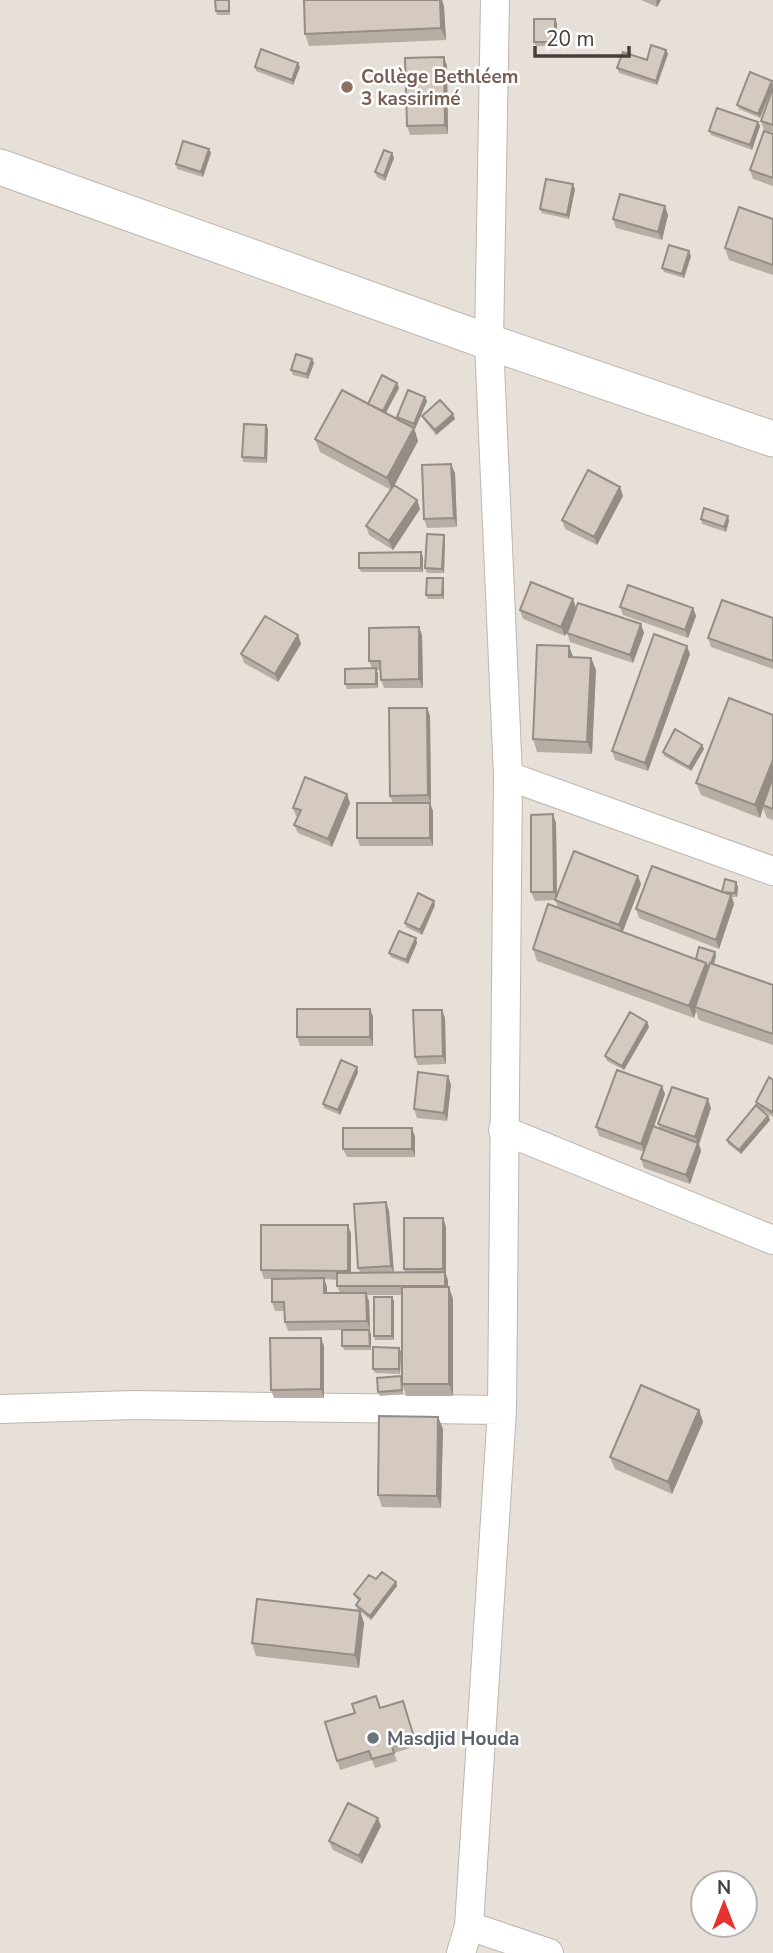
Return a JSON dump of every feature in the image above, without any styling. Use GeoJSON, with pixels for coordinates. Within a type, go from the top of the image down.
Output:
{"type":"FeatureCollection","features":[{"type":"Feature","properties":{"kind":"street"},"geometry":{"type":"LineString","coordinates":[[461,1953],[470,1926],[502,1410],[508,776],[489,342],[495,0]]}},
{"type":"Feature","properties":{"kind":"street"},"geometry":{"type":"LineString","coordinates":[[0,167],[489,342],[773,439]]}},
{"type":"Feature","properties":{"kind":"street"},"geometry":{"type":"LineString","coordinates":[[508,776],[773,871]]}},
{"type":"Feature","properties":{"kind":"street"},"geometry":{"type":"LineString","coordinates":[[503,1130],[773,1240]]}},
{"type":"Feature","properties":{"kind":"street"},"geometry":{"type":"LineString","coordinates":[[0,1409],[134,1405],[502,1410]]}},
{"type":"Feature","properties":{"kind":"street"},"geometry":{"type":"LineString","coordinates":[[470,1926],[549,1953]]}},
{"type":"Feature","properties":{"kind":"shaded area"},"geometry":{"type":"Polygon","coordinates":[[[0,0],[773,0],[773,1953],[0,1953],[0,0]]]}},
{"type":"Feature","properties":{"kind":"building"},"geometry":{"type":"Polygon","coordinates":[[[215,0],[229,0],[229,11],[216,11],[215,0]]]}},
{"type":"Feature","properties":{"kind":"building"},"geometry":{"type":"Polygon","coordinates":[[[304,0],[440,0],[441,28],[305,34],[304,0]]]}},
{"type":"Feature","properties":{"kind":"building"},"geometry":{"type":"Polygon","coordinates":[[[534,19],[555,19],[555,42],[534,42],[534,19]]]}},
{"type":"Feature","properties":{"kind":"building"},"geometry":{"type":"Polygon","coordinates":[[[651,45],[666,50],[656,81],[617,68],[623,52],[647,60],[651,45]]]}},
{"type":"Feature","properties":{"kind":"building"},"geometry":{"type":"Polygon","coordinates":[[[261,49],[298,63],[292,80],[255,67],[261,49]]]}},
{"type":"Feature","properties":{"kind":"building"},"geometry":{"type":"Polygon","coordinates":[[[444,57],[445,125],[407,126],[405,58],[444,57]]]}},
{"type":"Feature","properties":{"kind":"building"},"geometry":{"type":"Polygon","coordinates":[[[750,72],[772,81],[758,114],[737,105],[750,72]]]}},
{"type":"Feature","properties":{"kind":"building"},"geometry":{"type":"Polygon","coordinates":[[[773,87],[773,125],[761,121],[773,87]]]}},
{"type":"Feature","properties":{"kind":"building"},"geometry":{"type":"Polygon","coordinates":[[[717,108],[758,122],[750,145],[709,131],[717,108]]]}},
{"type":"Feature","properties":{"kind":"building"},"geometry":{"type":"Polygon","coordinates":[[[764,131],[773,134],[773,178],[750,170],[764,131]]]}},
{"type":"Feature","properties":{"kind":"building"},"geometry":{"type":"Polygon","coordinates":[[[183,141],[209,149],[201,172],[176,164],[183,141]]]}},
{"type":"Feature","properties":{"kind":"building"},"geometry":{"type":"Polygon","coordinates":[[[384,150],[392,153],[384,176],[375,172],[384,150]]]}},
{"type":"Feature","properties":{"kind":"building"},"geometry":{"type":"Polygon","coordinates":[[[546,179],[573,184],[567,215],[540,209],[546,179]]]}},
{"type":"Feature","properties":{"kind":"building"},"geometry":{"type":"Polygon","coordinates":[[[620,194],[665,206],[658,232],[613,219],[620,194]]]}},
{"type":"Feature","properties":{"kind":"building"},"geometry":{"type":"Polygon","coordinates":[[[739,207],[773,219],[773,265],[725,248],[739,207]]]}},
{"type":"Feature","properties":{"kind":"building"},"geometry":{"type":"Polygon","coordinates":[[[669,245],[689,251],[682,274],[662,268],[669,245]]]}},
{"type":"Feature","properties":{"kind":"building"},"geometry":{"type":"Polygon","coordinates":[[[296,354],[312,359],[307,374],[291,370],[296,354]]]}},
{"type":"Feature","properties":{"kind":"building"},"geometry":{"type":"Polygon","coordinates":[[[382,375],[397,383],[383,411],[368,404],[382,375]]]}},
{"type":"Feature","properties":{"kind":"building"},"geometry":{"type":"Polygon","coordinates":[[[342,390],[414,428],[387,478],[315,439],[342,390]]]}},
{"type":"Feature","properties":{"kind":"building"},"geometry":{"type":"Polygon","coordinates":[[[408,390],[425,397],[414,424],[397,417],[408,390]]]}},
{"type":"Feature","properties":{"kind":"building"},"geometry":{"type":"Polygon","coordinates":[[[440,400],[453,414],[435,430],[422,416],[440,400]]]}},
{"type":"Feature","properties":{"kind":"building"},"geometry":{"type":"Polygon","coordinates":[[[244,424],[266,425],[265,458],[242,457],[244,424]]]}},
{"type":"Feature","properties":{"kind":"building"},"geometry":{"type":"Polygon","coordinates":[[[451,464],[454,518],[424,519],[422,465],[451,464]]]}},
{"type":"Feature","properties":{"kind":"building"},"geometry":{"type":"Polygon","coordinates":[[[588,470],[620,487],[594,537],[562,520],[588,470]]]}},
{"type":"Feature","properties":{"kind":"building"},"geometry":{"type":"Polygon","coordinates":[[[394,485],[417,500],[389,541],[366,526],[394,485]]]}},
{"type":"Feature","properties":{"kind":"building"},"geometry":{"type":"Polygon","coordinates":[[[704,508],[728,516],[724,527],[701,519],[704,508]]]}},
{"type":"Feature","properties":{"kind":"building"},"geometry":{"type":"Polygon","coordinates":[[[427,534],[444,535],[442,569],[425,568],[427,534]]]}},
{"type":"Feature","properties":{"kind":"building"},"geometry":{"type":"Polygon","coordinates":[[[421,552],[421,568],[359,568],[359,553],[421,552]]]}},
{"type":"Feature","properties":{"kind":"building"},"geometry":{"type":"Polygon","coordinates":[[[427,578],[443,578],[442,595],[426,595],[427,578]]]}},
{"type":"Feature","properties":{"kind":"building"},"geometry":{"type":"Polygon","coordinates":[[[531,582],[573,599],[561,627],[520,610],[531,582]]]}},
{"type":"Feature","properties":{"kind":"building"},"geometry":{"type":"Polygon","coordinates":[[[628,585],[693,608],[685,630],[620,607],[628,585]]]}},
{"type":"Feature","properties":{"kind":"building"},"geometry":{"type":"Polygon","coordinates":[[[722,600],[773,618],[773,661],[708,638],[722,600]]]}},
{"type":"Feature","properties":{"kind":"building"},"geometry":{"type":"Polygon","coordinates":[[[578,603],[641,624],[630,655],[567,633],[578,603]]]}},
{"type":"Feature","properties":{"kind":"building"},"geometry":{"type":"Polygon","coordinates":[[[265,616],[298,635],[275,674],[241,654],[265,616]]]}},
{"type":"Feature","properties":{"kind":"building"},"geometry":{"type":"Polygon","coordinates":[[[419,627],[419,679],[381,680],[380,661],[369,661],[369,628],[419,627]]]}},
{"type":"Feature","properties":{"kind":"building"},"geometry":{"type":"Polygon","coordinates":[[[654,634],[687,646],[645,763],[612,751],[654,634]]]}},
{"type":"Feature","properties":{"kind":"building"},"geometry":{"type":"Polygon","coordinates":[[[537,645],[569,646],[569,657],[591,658],[587,742],[533,739],[537,645]]]}},
{"type":"Feature","properties":{"kind":"building"},"geometry":{"type":"Polygon","coordinates":[[[376,668],[376,684],[345,684],[345,669],[376,668]]]}},
{"type":"Feature","properties":{"kind":"building"},"geometry":{"type":"Polygon","coordinates":[[[729,698],[773,715],[773,760],[755,805],[696,783],[729,698]]]}},
{"type":"Feature","properties":{"kind":"building"},"geometry":{"type":"Polygon","coordinates":[[[389,708],[427,708],[428,795],[390,796],[389,708]]]}},
{"type":"Feature","properties":{"kind":"building"},"geometry":{"type":"Polygon","coordinates":[[[675,729],[702,745],[689,767],[663,752],[675,729]]]}},
{"type":"Feature","properties":{"kind":"building"},"geometry":{"type":"Polygon","coordinates":[[[305,777],[347,794],[328,839],[294,825],[301,810],[293,808],[305,777]]]}},
{"type":"Feature","properties":{"kind":"building"},"geometry":{"type":"Polygon","coordinates":[[[773,777],[773,809],[763,805],[773,777]]]}},
{"type":"Feature","properties":{"kind":"building"},"geometry":{"type":"Polygon","coordinates":[[[357,803],[430,803],[430,838],[357,838],[357,803]]]}},
{"type":"Feature","properties":{"kind":"building"},"geometry":{"type":"Polygon","coordinates":[[[553,814],[554,892],[531,892],[531,815],[553,814]]]}},
{"type":"Feature","properties":{"kind":"building"},"geometry":{"type":"Polygon","coordinates":[[[574,851],[638,876],[619,925],[555,900],[574,851]]]}},
{"type":"Feature","properties":{"kind":"building"},"geometry":{"type":"Polygon","coordinates":[[[652,866],[731,895],[716,940],[636,909],[652,866]]]}},
{"type":"Feature","properties":{"kind":"building"},"geometry":{"type":"Polygon","coordinates":[[[725,879],[736,882],[735,893],[722,892],[725,879]]]}},
{"type":"Feature","properties":{"kind":"building"},"geometry":{"type":"Polygon","coordinates":[[[418,893],[434,901],[420,930],[405,923],[418,893]]]}},
{"type":"Feature","properties":{"kind":"building"},"geometry":{"type":"Polygon","coordinates":[[[548,904],[706,963],[689,1006],[533,949],[548,904]]]}},
{"type":"Feature","properties":{"kind":"building"},"geometry":{"type":"Polygon","coordinates":[[[399,931],[416,938],[406,960],[389,953],[399,931]]]}},
{"type":"Feature","properties":{"kind":"building"},"geometry":{"type":"Polygon","coordinates":[[[699,947],[715,952],[709,966],[696,959],[699,947]]]}},
{"type":"Feature","properties":{"kind":"building"},"geometry":{"type":"Polygon","coordinates":[[[710,963],[773,985],[773,1034],[695,1007],[710,963]]]}},
{"type":"Feature","properties":{"kind":"building"},"geometry":{"type":"Polygon","coordinates":[[[297,1009],[370,1009],[370,1037],[297,1037],[297,1009]]]}},
{"type":"Feature","properties":{"kind":"building"},"geometry":{"type":"Polygon","coordinates":[[[413,1010],[442,1010],[443,1056],[415,1057],[413,1010]]]}},
{"type":"Feature","properties":{"kind":"building"},"geometry":{"type":"Polygon","coordinates":[[[630,1012],[647,1022],[622,1066],[605,1056],[630,1012]]]}},
{"type":"Feature","properties":{"kind":"building"},"geometry":{"type":"Polygon","coordinates":[[[341,1060],[357,1067],[338,1110],[323,1104],[341,1060]]]}},
{"type":"Feature","properties":{"kind":"building"},"geometry":{"type":"Polygon","coordinates":[[[617,1070],[662,1086],[641,1144],[596,1127],[617,1070]]]}},
{"type":"Feature","properties":{"kind":"building"},"geometry":{"type":"Polygon","coordinates":[[[418,1072],[448,1076],[444,1113],[414,1109],[418,1072]]]}},
{"type":"Feature","properties":{"kind":"building"},"geometry":{"type":"Polygon","coordinates":[[[769,1077],[773,1080],[772,1112],[756,1102],[769,1077]]]}},
{"type":"Feature","properties":{"kind":"building"},"geometry":{"type":"Polygon","coordinates":[[[672,1087],[708,1099],[695,1137],[658,1124],[672,1087]]]}},
{"type":"Feature","properties":{"kind":"building"},"geometry":{"type":"Polygon","coordinates":[[[756,1105],[768,1116],[739,1150],[727,1140],[756,1105]]]}},
{"type":"Feature","properties":{"kind":"building"},"geometry":{"type":"Polygon","coordinates":[[[653,1126],[698,1143],[686,1175],[641,1159],[653,1126]]]}},
{"type":"Feature","properties":{"kind":"building"},"geometry":{"type":"Polygon","coordinates":[[[343,1128],[412,1128],[412,1149],[343,1149],[343,1128]]]}},
{"type":"Feature","properties":{"kind":"building"},"geometry":{"type":"Polygon","coordinates":[[[386,1202],[391,1266],[358,1268],[354,1204],[386,1202]]]}},
{"type":"Feature","properties":{"kind":"building"},"geometry":{"type":"Polygon","coordinates":[[[404,1218],[443,1218],[443,1269],[404,1269],[404,1218]]]}},
{"type":"Feature","properties":{"kind":"building"},"geometry":{"type":"Polygon","coordinates":[[[261,1225],[348,1225],[348,1271],[261,1270],[261,1225]]]}},
{"type":"Feature","properties":{"kind":"building"},"geometry":{"type":"Polygon","coordinates":[[[445,1272],[445,1286],[337,1286],[337,1273],[445,1272]]]}},
{"type":"Feature","properties":{"kind":"building"},"geometry":{"type":"Polygon","coordinates":[[[324,1278],[324,1293],[366,1293],[367,1321],[285,1322],[284,1302],[272,1302],[272,1279],[324,1278]]]}},
{"type":"Feature","properties":{"kind":"building"},"geometry":{"type":"Polygon","coordinates":[[[402,1287],[449,1287],[449,1384],[402,1384],[402,1287]]]}},
{"type":"Feature","properties":{"kind":"building"},"geometry":{"type":"Polygon","coordinates":[[[374,1297],[392,1297],[392,1336],[374,1336],[374,1297]]]}},
{"type":"Feature","properties":{"kind":"building"},"geometry":{"type":"Polygon","coordinates":[[[342,1330],[369,1330],[370,1346],[342,1346],[342,1330]]]}},
{"type":"Feature","properties":{"kind":"building"},"geometry":{"type":"Polygon","coordinates":[[[270,1338],[321,1338],[321,1389],[271,1390],[270,1338]]]}},
{"type":"Feature","properties":{"kind":"building"},"geometry":{"type":"Polygon","coordinates":[[[373,1347],[399,1348],[399,1369],[373,1369],[373,1347]]]}},
{"type":"Feature","properties":{"kind":"building"},"geometry":{"type":"Polygon","coordinates":[[[401,1376],[402,1390],[378,1392],[377,1378],[401,1376]]]}},
{"type":"Feature","properties":{"kind":"building"},"geometry":{"type":"Polygon","coordinates":[[[641,1385],[699,1410],[668,1482],[610,1457],[641,1385]]]}},
{"type":"Feature","properties":{"kind":"building"},"geometry":{"type":"Polygon","coordinates":[[[379,1416],[438,1417],[437,1496],[378,1495],[379,1416]]]}},
{"type":"Feature","properties":{"kind":"building"},"geometry":{"type":"Polygon","coordinates":[[[382,1572],[396,1582],[370,1616],[356,1605],[360,1599],[354,1594],[369,1575],[376,1579],[382,1572]]]}},
{"type":"Feature","properties":{"kind":"building"},"geometry":{"type":"Polygon","coordinates":[[[257,1599],[360,1611],[355,1655],[252,1643],[257,1599]]]}},
{"type":"Feature","properties":{"kind":"building","name":"Masdjid Houda"},"geometry":{"type":"Polygon","coordinates":[[[376,1696],[380,1708],[403,1701],[414,1737],[391,1744],[394,1753],[372,1759],[369,1751],[337,1761],[325,1722],[355,1713],[352,1704],[376,1696]]]}},
{"type":"Feature","properties":{"kind":"building"},"geometry":{"type":"Polygon","coordinates":[[[348,1803],[378,1818],[359,1856],[329,1841],[348,1803]]]}},
{"type":"Feature","properties":{"kind":"place","name":"Collège Bethléem 3 kassirimé"},"geometry":{"type":"Point","coordinates":[347,87]}},
{"type":"Feature","properties":{"kind":"place","name":"Masdjid Houda"},"geometry":{"type":"Point","coordinates":[373,1738]}}]}
